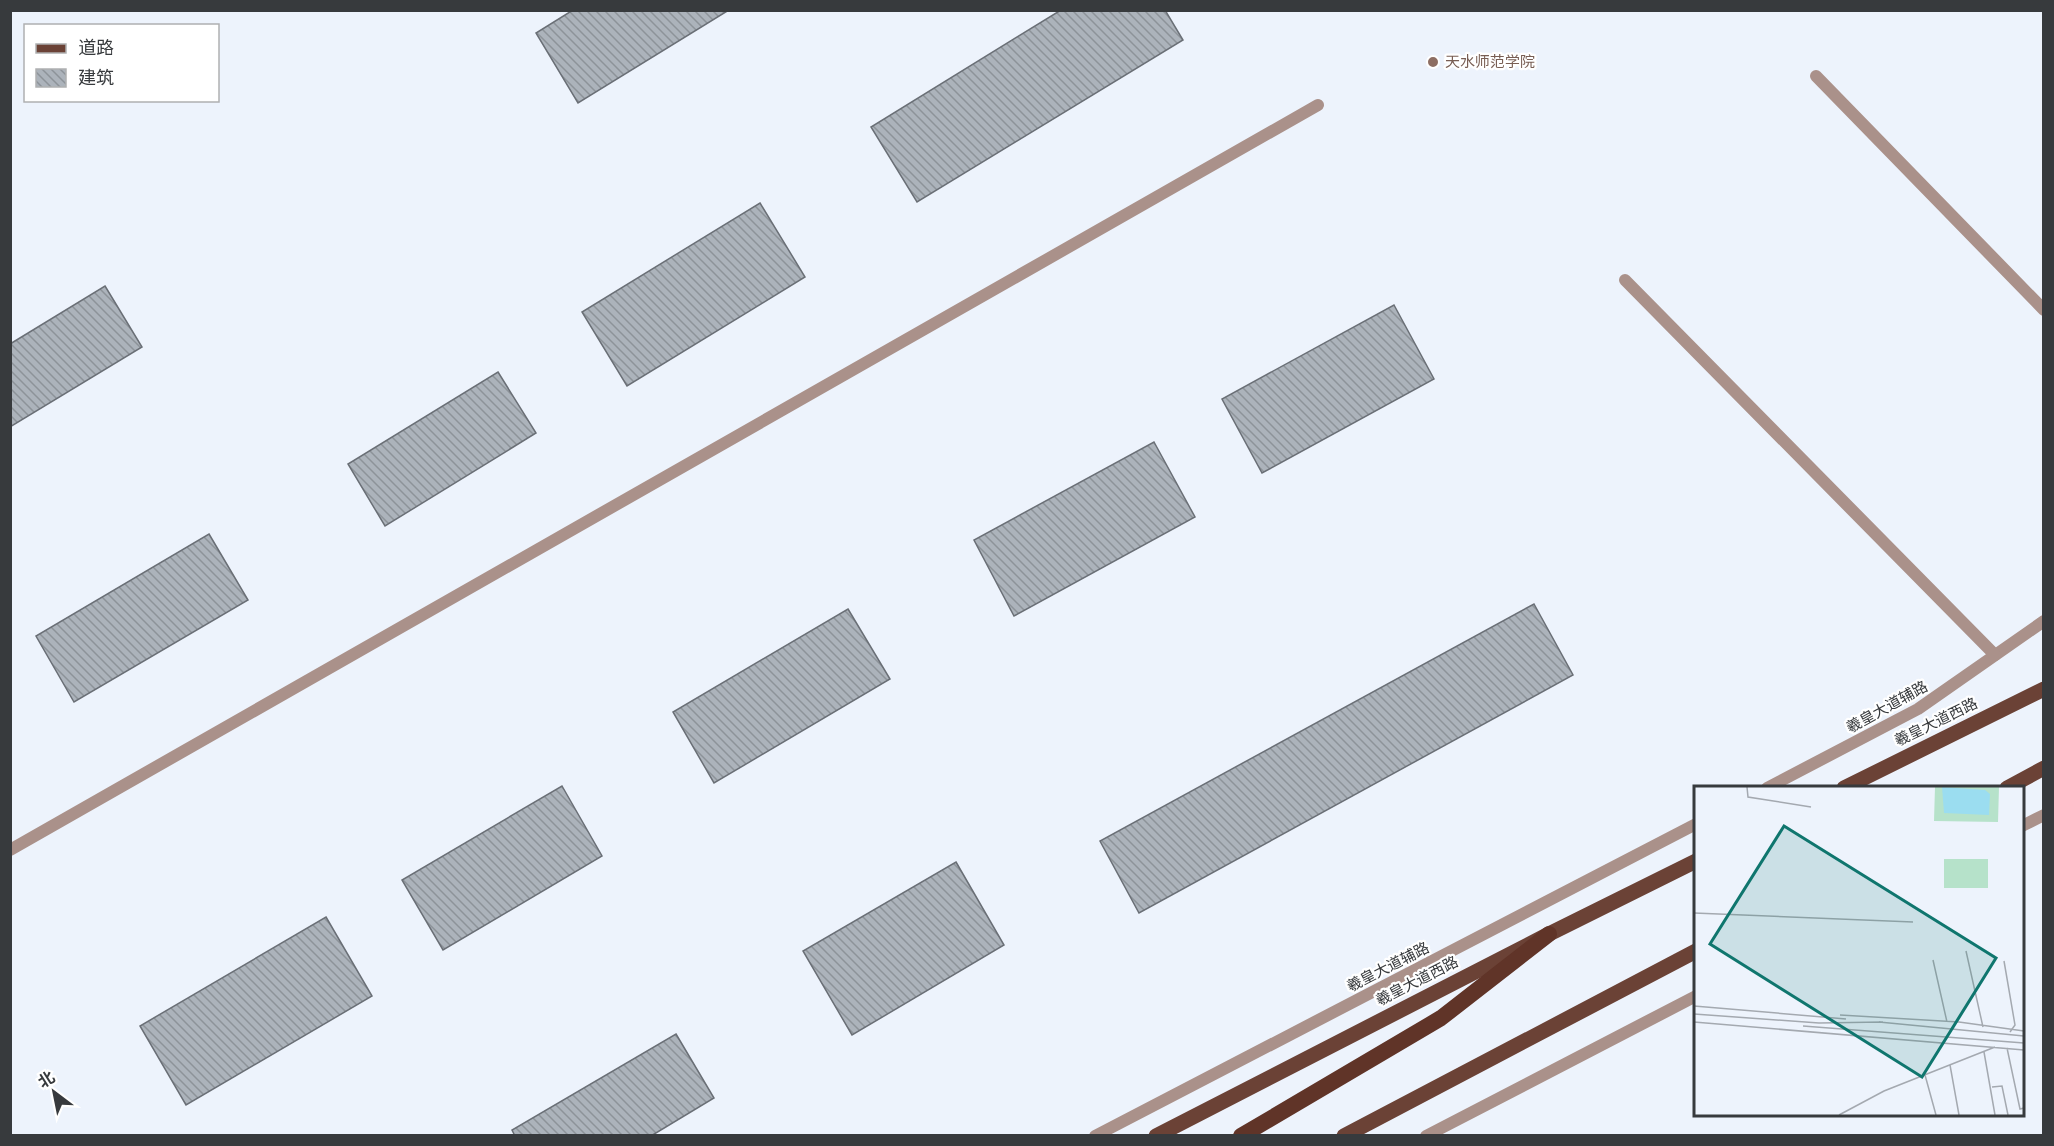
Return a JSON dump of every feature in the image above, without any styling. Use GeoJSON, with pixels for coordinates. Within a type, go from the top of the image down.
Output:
{"type":"FeatureCollection","features":[{"type":"Feature","properties":{"kind":"highway"},"geometry":{"type":"LineString","coordinates":[[1241,1136],[1441,1018],[1549,934]]}},
{"type":"Feature","properties":{"kind":"main road","name":"羲皇大道西路"},"geometry":{"type":"LineString","coordinates":[[1848,786],[2043,688]]}},
{"type":"Feature","properties":{"kind":"main road"},"geometry":{"type":"LineString","coordinates":[[2011,786],[2043,768]]}},
{"type":"Feature","properties":{"kind":"main road","name":"羲皇大道西路"},"geometry":{"type":"LineString","coordinates":[[1156,1136],[1694,862]]}},
{"type":"Feature","properties":{"kind":"main road"},"geometry":{"type":"LineString","coordinates":[[1344,1136],[1694,952]]}},
{"type":"Feature","properties":{"kind":"street"},"geometry":{"type":"LineString","coordinates":[[1816,76],[2043,310]]}},
{"type":"Feature","properties":{"kind":"street"},"geometry":{"type":"LineString","coordinates":[[10,850],[1318,105]]}},
{"type":"Feature","properties":{"kind":"street"},"geometry":{"type":"LineString","coordinates":[[1625,280],[1995,655]]}},
{"type":"Feature","properties":{"kind":"street","name":"羲皇大道辅路"},"geometry":{"type":"LineString","coordinates":[[1771,786],[1918,710],[2043,621]]}},
{"type":"Feature","properties":{"kind":"street"},"geometry":{"type":"LineString","coordinates":[[2024,825],[2043,815]]}},
{"type":"Feature","properties":{"kind":"street","name":"羲皇大道辅路"},"geometry":{"type":"LineString","coordinates":[[1095,1136],[1694,825]]}},
{"type":"Feature","properties":{"kind":"street"},"geometry":{"type":"LineString","coordinates":[[1426,1136],[1694,997]]}},
{"type":"Feature","properties":{"kind":"building"},"geometry":{"type":"Polygon","coordinates":[[[573,10],[729,10],[578,103],[536,33],[573,10]]]}},
{"type":"Feature","properties":{"kind":"building"},"geometry":{"type":"Polygon","coordinates":[[[1061,10],[1165,10],[1183,40],[917,202],[871,127],[1061,10]]]}},
{"type":"Feature","properties":{"kind":"building"},"geometry":{"type":"Polygon","coordinates":[[[760,203],[805,277],[627,386],[582,312],[760,203]]]}},
{"type":"Feature","properties":{"kind":"building"},"geometry":{"type":"Polygon","coordinates":[[[105,286],[142,347],[10,427],[10,344],[105,286]]]}},
{"type":"Feature","properties":{"kind":"building"},"geometry":{"type":"Polygon","coordinates":[[[1394,305],[1434,379],[1262,473],[1222,399],[1394,305]]]}},
{"type":"Feature","properties":{"kind":"building"},"geometry":{"type":"Polygon","coordinates":[[[498,372],[536,433],[385,526],[348,464],[498,372]]]}},
{"type":"Feature","properties":{"kind":"building"},"geometry":{"type":"Polygon","coordinates":[[[1154,442],[1195,517],[1014,616],[974,540],[1154,442]]]}},
{"type":"Feature","properties":{"kind":"building"},"geometry":{"type":"Polygon","coordinates":[[[209,534],[248,600],[74,702],[36,636],[209,534]]]}},
{"type":"Feature","properties":{"kind":"building"},"geometry":{"type":"Polygon","coordinates":[[[1534,604],[1573,675],[1139,913],[1100,841],[1534,604]]]}},
{"type":"Feature","properties":{"kind":"building"},"geometry":{"type":"Polygon","coordinates":[[[848,609],[890,679],[714,783],[673,712],[848,609]]]}},
{"type":"Feature","properties":{"kind":"building"},"geometry":{"type":"Polygon","coordinates":[[[562,786],[602,856],[443,950],[402,880],[562,786]]]}},
{"type":"Feature","properties":{"kind":"building"},"geometry":{"type":"Polygon","coordinates":[[[956,862],[1004,945],[852,1035],[803,951],[956,862]]]}},
{"type":"Feature","properties":{"kind":"building"},"geometry":{"type":"Polygon","coordinates":[[[326,917],[372,996],[186,1105],[140,1026],[326,917]]]}},
{"type":"Feature","properties":{"kind":"building"},"geometry":{"type":"Polygon","coordinates":[[[676,1034],[714,1098],[651,1136],[515,1136],[512,1130],[676,1034]]]}},
{"type":"Feature","properties":{"kind":"place","name":"天水师范学院"},"geometry":{"type":"Point","coordinates":[1433,62]}}]}
